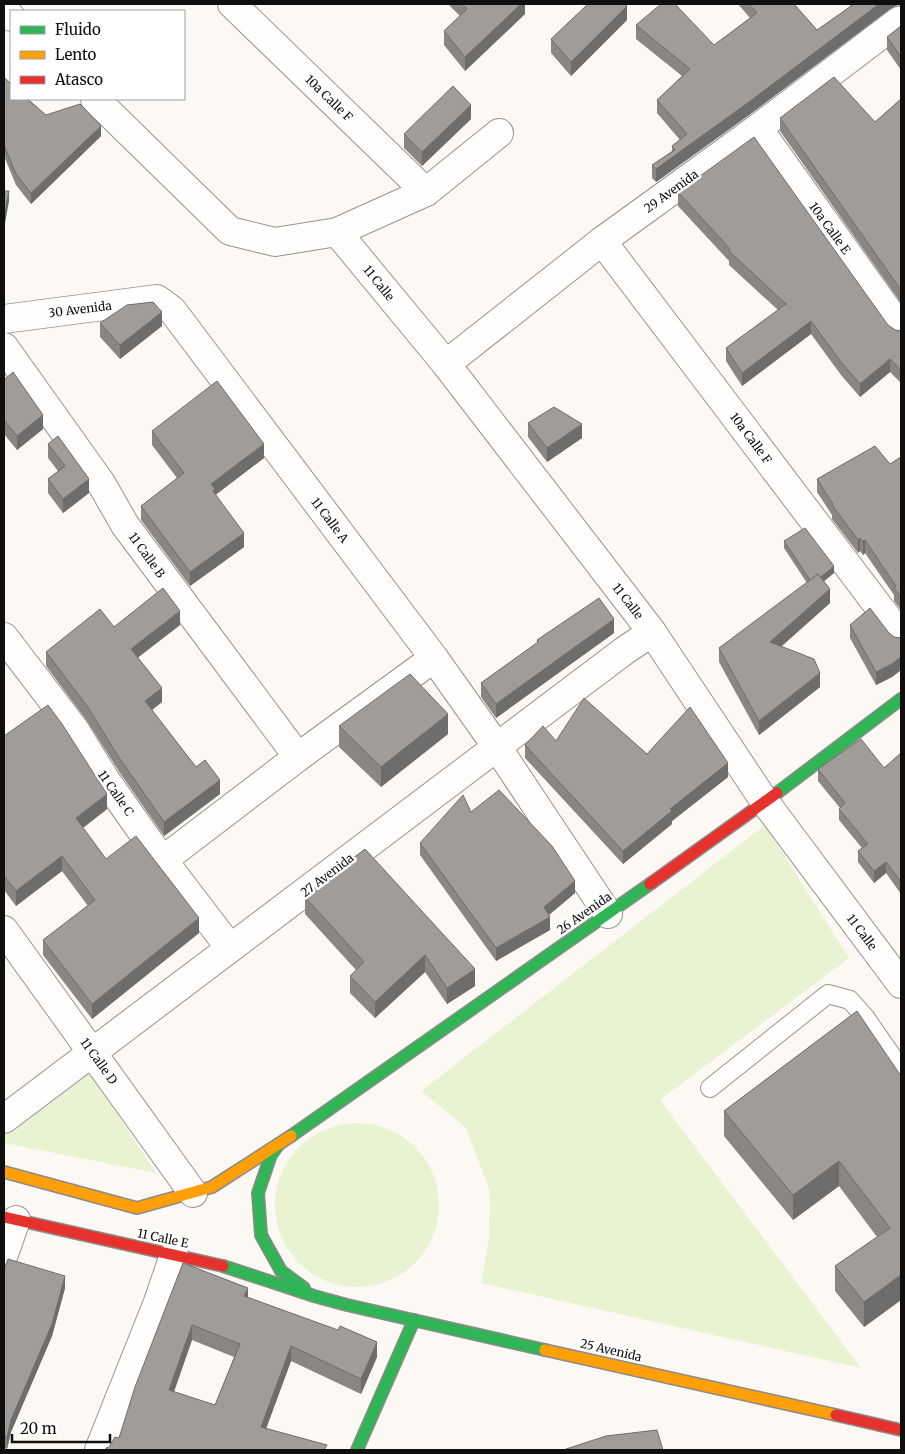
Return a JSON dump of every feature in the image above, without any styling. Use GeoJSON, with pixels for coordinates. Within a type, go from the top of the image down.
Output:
{"type":"FeatureCollection","features":[{"type":"Feature","properties":{"kind":"street","name":"10a Calle F"},"geometry":{"type":"LineString","coordinates":[[232,4],[426,192]]}},
{"type":"Feature","properties":{"kind":"street","name":"29 Avenida"},"geometry":{"type":"LineString","coordinates":[[446,364],[602,241],[900,22]]}},
{"type":"Feature","properties":{"kind":"street"},"geometry":{"type":"LineString","coordinates":[[96,100],[230,231],[275,242],[337,232],[426,192],[499,133]]}},
{"type":"Feature","properties":{"kind":"street","name":"10a Calle E"},"geometry":{"type":"LineString","coordinates":[[758,128],[901,329]]}},
{"type":"Feature","properties":{"kind":"street","name":"11 Calle"},"geometry":{"type":"LineString","coordinates":[[337,232],[446,364],[652,632],[765,802],[901,984]]}},
{"type":"Feature","properties":{"kind":"street","name":"10a Calle F"},"geometry":{"type":"LineString","coordinates":[[602,241],[901,636]]}},
{"type":"Feature","properties":{"kind":"street","name":"30 Avenida"},"geometry":{"type":"LineString","coordinates":[[4,319],[157,299]]}},
{"type":"Feature","properties":{"kind":"street","name":"11 Calle A"},"geometry":{"type":"LineString","coordinates":[[157,299],[172,310],[434,658],[497,747],[608,914]]}},
{"type":"Feature","properties":{"kind":"street","name":"11 Calle B"},"geometry":{"type":"LineString","coordinates":[[4,347],[101,483],[125,525],[298,757]]}},
{"type":"Feature","properties":{"kind":"street","name":"27 Avenida"},"geometry":{"type":"LineString","coordinates":[[4,1118],[624,651],[652,632]]}},
{"type":"Feature","properties":{"kind":"street","name":"11 Calle C"},"geometry":{"type":"LineString","coordinates":[[4,638],[75,730],[105,779],[163,860],[230,948]]}},
{"type":"Feature","properties":{"kind":"street"},"geometry":{"type":"LineString","coordinates":[[163,860],[298,757],[434,658]]}},
{"type":"Feature","properties":{"kind":"street","name":"26 Avenida"},"geometry":{"type":"LineString","coordinates":[[279,1144],[765,802],[901,698]]}},
{"type":"Feature","properties":{"kind":"street","name":"11 Calle D"},"geometry":{"type":"LineString","coordinates":[[4,930],[194,1193]]}},
{"type":"Feature","properties":{"kind":"street"},"geometry":{"type":"LineString","coordinates":[[279,1144],[271,1155],[258,1193],[261,1235],[281,1271],[314,1296]]}},
{"type":"Feature","properties":{"kind":"street","name":"11 Calle E"},"geometry":{"type":"LineString","coordinates":[[4,1172],[137,1208],[212,1187],[279,1144]]}},
{"type":"Feature","properties":{"kind":"street"},"geometry":{"type":"LineString","coordinates":[[4,1254],[10,1219]]}},
{"type":"Feature","properties":{"kind":"street","name":"11 Calle E"},"geometry":{"type":"LineString","coordinates":[[10,1219],[227,1267],[314,1296]]}},
{"type":"Feature","properties":{"kind":"street"},"geometry":{"type":"LineString","coordinates":[[99,1450],[158,1302],[174,1255]]}},
{"type":"Feature","properties":{"kind":"street","name":"25 Avenida"},"geometry":{"type":"LineString","coordinates":[[314,1296],[901,1430]]}},
{"type":"Feature","properties":{"kind":"street"},"geometry":{"type":"LineString","coordinates":[[357,1450],[414,1320]]}},
{"type":"Feature","properties":{"kind":"lane"},"geometry":{"type":"LineString","coordinates":[[710,1088],[828,994],[850,1000],[865,1017],[901,1069]]}},
{"type":"Feature","properties":{"kind":"green space"},"geometry":{"type":"Polygon","coordinates":[[[765,825],[849,958],[660,1100],[861,1368],[481,1283],[489,1239],[490,1191],[466,1128],[421,1091],[765,825]]]}},
{"type":"Feature","properties":{"kind":"green space"},"geometry":{"type":"Polygon","coordinates":[[[85,1065],[156,1173],[4,1143],[4,1135],[85,1065]]]}},
{"type":"Feature","properties":{"kind":"green space"},"geometry":{"type":"Polygon","coordinates":[[[357,1123],[381,1127],[402,1137],[415,1147],[425,1160],[435,1181],[439,1205],[435,1229],[425,1250],[415,1263],[402,1273],[381,1283],[357,1287],[333,1283],[312,1273],[299,1263],[289,1250],[279,1229],[275,1205],[279,1181],[289,1160],[299,1147],[312,1137],[333,1127],[357,1123]]]}},
{"type":"Feature","properties":{"kind":"building"},"geometry":{"type":"Polygon","coordinates":[[[462,4],[521,4],[465,57],[444,31],[467,9],[462,4]]]}},
{"type":"Feature","properties":{"kind":"building"},"geometry":{"type":"Polygon","coordinates":[[[588,4],[624,4],[627,6],[571,62],[551,39],[588,4]]]}},
{"type":"Feature","properties":{"kind":"building"},"geometry":{"type":"Polygon","coordinates":[[[661,4],[675,4],[714,45],[757,13],[749,4],[794,4],[817,30],[854,4],[879,4],[656,169],[652,165],[675,150],[672,146],[687,134],[657,100],[690,69],[636,25],[661,4]]]}},
{"type":"Feature","properties":{"kind":"building"},"geometry":{"type":"Polygon","coordinates":[[[901,26],[901,57],[887,37],[901,26]]]}},
{"type":"Feature","properties":{"kind":"building"},"geometry":{"type":"Polygon","coordinates":[[[4,77],[10,83],[10,100],[28,100],[46,115],[80,104],[101,126],[31,193],[16,174],[4,145],[4,77]]]}},
{"type":"Feature","properties":{"kind":"building"},"geometry":{"type":"Polygon","coordinates":[[[834,77],[875,122],[901,99],[901,290],[780,118],[834,77]]]}},
{"type":"Feature","properties":{"kind":"building"},"geometry":{"type":"Polygon","coordinates":[[[453,86],[471,105],[422,152],[404,134],[453,86]]]}},
{"type":"Feature","properties":{"kind":"building"},"geometry":{"type":"Polygon","coordinates":[[[754,137],[888,325],[895,330],[901,331],[901,370],[890,359],[860,384],[811,321],[742,373],[726,348],[786,304],[729,251],[730,249],[678,192],[754,137]]]}},
{"type":"Feature","properties":{"kind":"building"},"geometry":{"type":"Polygon","coordinates":[[[4,191],[9,191],[4,218],[4,191]]]}},
{"type":"Feature","properties":{"kind":"building"},"geometry":{"type":"Polygon","coordinates":[[[153,302],[162,312],[120,345],[100,323],[127,305],[153,302]]]}},
{"type":"Feature","properties":{"kind":"building"},"geometry":{"type":"Polygon","coordinates":[[[13,372],[43,415],[17,436],[4,420],[4,380],[13,372]]]}},
{"type":"Feature","properties":{"kind":"building"},"geometry":{"type":"Polygon","coordinates":[[[217,381],[264,444],[211,484],[215,489],[213,491],[244,533],[190,572],[141,506],[184,473],[152,431],[217,381]]]}},
{"type":"Feature","properties":{"kind":"building"},"geometry":{"type":"Polygon","coordinates":[[[554,407],[582,424],[547,448],[528,423],[554,407]]]}},
{"type":"Feature","properties":{"kind":"building"},"geometry":{"type":"Polygon","coordinates":[[[58,436],[89,479],[63,499],[48,479],[65,466],[48,444],[58,436]]]}},
{"type":"Feature","properties":{"kind":"building"},"geometry":{"type":"Polygon","coordinates":[[[875,446],[890,464],[901,457],[901,597],[894,588],[896,586],[865,540],[863,541],[860,538],[858,540],[832,505],[817,479],[875,446]]]}},
{"type":"Feature","properties":{"kind":"building"},"geometry":{"type":"Polygon","coordinates":[[[805,528],[834,566],[821,577],[818,574],[810,580],[784,541],[805,528]]]}},
{"type":"Feature","properties":{"kind":"building"},"geometry":{"type":"Polygon","coordinates":[[[818,574],[830,589],[770,642],[814,659],[820,673],[759,721],[719,648],[818,574]]]}},
{"type":"Feature","properties":{"kind":"building"},"geometry":{"type":"Polygon","coordinates":[[[163,588],[180,611],[131,649],[162,688],[145,701],[196,767],[205,760],[220,780],[164,822],[118,756],[87,706],[46,652],[100,609],[114,627],[163,588]]]}},
{"type":"Feature","properties":{"kind":"building"},"geometry":{"type":"Polygon","coordinates":[[[599,598],[614,619],[496,704],[481,683],[538,642],[537,640],[599,598]]]}},
{"type":"Feature","properties":{"kind":"building"},"geometry":{"type":"Polygon","coordinates":[[[870,608],[889,633],[894,637],[901,638],[901,657],[876,672],[850,625],[870,608]]]}},
{"type":"Feature","properties":{"kind":"building"},"geometry":{"type":"Polygon","coordinates":[[[410,674],[448,714],[381,767],[339,726],[410,674]]]}},
{"type":"Feature","properties":{"kind":"building"},"geometry":{"type":"Polygon","coordinates":[[[584,698],[647,754],[690,707],[728,763],[670,809],[672,811],[623,851],[525,745],[543,726],[556,741],[584,698]]]}},
{"type":"Feature","properties":{"kind":"building"},"geometry":{"type":"Polygon","coordinates":[[[48,705],[107,794],[76,818],[106,859],[136,836],[199,918],[92,1004],[43,940],[95,900],[62,856],[16,891],[4,876],[4,736],[48,705]]]}},
{"type":"Feature","properties":{"kind":"building"},"geometry":{"type":"Polygon","coordinates":[[[861,739],[884,768],[901,753],[901,882],[886,862],[874,871],[858,851],[868,844],[839,809],[845,803],[818,769],[861,739]]]}},
{"type":"Feature","properties":{"kind":"building"},"geometry":{"type":"Polygon","coordinates":[[[499,790],[552,846],[575,881],[544,907],[550,917],[496,948],[420,843],[463,795],[471,812],[499,790]]]}},
{"type":"Feature","properties":{"kind":"building"},"geometry":{"type":"Polygon","coordinates":[[[365,849],[475,969],[447,988],[425,955],[375,1002],[350,976],[364,962],[305,897],[320,883],[365,849]]]}},
{"type":"Feature","properties":{"kind":"building"},"geometry":{"type":"Polygon","coordinates":[[[857,1011],[901,1076],[901,1275],[864,1302],[835,1266],[890,1228],[839,1161],[793,1195],[724,1111],[857,1011]]]}},
{"type":"Feature","properties":{"kind":"building"},"geometry":{"type":"Polygon","coordinates":[[[8,1259],[65,1276],[52,1324],[11,1420],[7,1437],[4,1436],[4,1269],[8,1259]]]}},
{"type":"Feature","properties":{"kind":"building"},"geometry":{"type":"Polygon","coordinates":[[[183,1263],[248,1288],[244,1296],[338,1330],[340,1326],[377,1342],[361,1379],[291,1346],[261,1427],[327,1445],[324,1450],[106,1450],[115,1437],[119,1438],[135,1387],[183,1263]],[[192,1325],[169,1390],[215,1405],[240,1344],[192,1325]]]}},
{"type":"Feature","properties":{"kind":"building"},"geometry":{"type":"Polygon","coordinates":[[[657,1430],[663,1450],[563,1450],[606,1436],[657,1430]]]}},
{"type":"Feature","properties":{"kind":"traffic: fast"},"geometry":{"type":"LineString","coordinates":[[777,793],[901,699]]}},
{"type":"Feature","properties":{"kind":"traffic: fast"},"geometry":{"type":"LineString","coordinates":[[291,1136],[650,884]]}},
{"type":"Feature","properties":{"kind":"traffic: fast"},"geometry":{"type":"LineString","coordinates":[[279,1144],[271,1155],[258,1193],[261,1235],[281,1271],[304,1288]]}},
{"type":"Feature","properties":{"kind":"traffic: fast"},"geometry":{"type":"LineString","coordinates":[[223,1266],[347,1305],[545,1350]]}},
{"type":"Feature","properties":{"kind":"traffic: fast"},"geometry":{"type":"LineString","coordinates":[[357,1450],[414,1320]]}},
{"type":"Feature","properties":{"kind":"traffic: slow"},"geometry":{"type":"LineString","coordinates":[[4,1172],[137,1208],[212,1187],[291,1136]]}},
{"type":"Feature","properties":{"kind":"traffic: slow"},"geometry":{"type":"LineString","coordinates":[[545,1350],[836,1415]]}},
{"type":"Feature","properties":{"kind":"traffic: jam"},"geometry":{"type":"LineString","coordinates":[[650,884],[777,793]]}},
{"type":"Feature","properties":{"kind":"traffic: jam"},"geometry":{"type":"LineString","coordinates":[[4,1217],[223,1266]]}},
{"type":"Feature","properties":{"kind":"traffic: jam"},"geometry":{"type":"LineString","coordinates":[[836,1415],[901,1430]]}}]}
